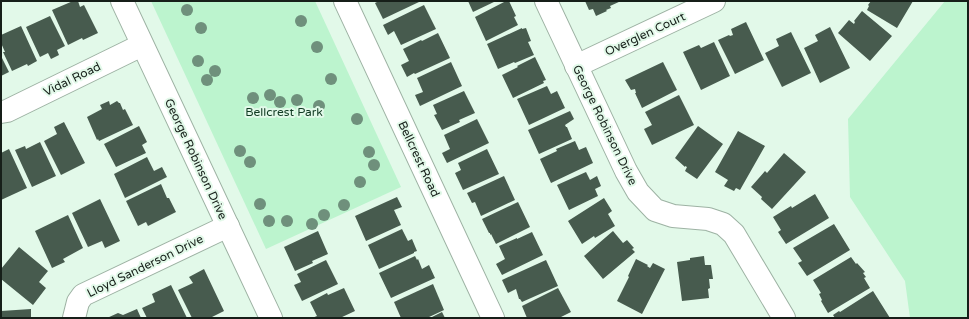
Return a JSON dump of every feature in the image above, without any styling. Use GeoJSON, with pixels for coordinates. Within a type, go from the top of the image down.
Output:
{"type":"FeatureCollection","features":[{"type":"Feature","properties":{"kind":"street","name":"George Robinson Drive"},"geometry":{"type":"LineString","coordinates":[[122,1],[270,318]]}},
{"type":"Feature","properties":{"kind":"street","name":"Bellcrest Road"},"geometry":{"type":"LineString","coordinates":[[345,1],[493,318]]}},
{"type":"Feature","properties":{"kind":"street","name":"George Robinson Drive"},"geometry":{"type":"LineString","coordinates":[[546,1],[626,171],[638,192],[655,210],[673,216],[708,219],[723,224],[734,234],[784,318]]}},
{"type":"Feature","properties":{"kind":"street","name":"Overglen Court"},"geometry":{"type":"LineString","coordinates":[[576,66],[714,1]]}},
{"type":"Feature","properties":{"kind":"street","name":"Vidal Road"},"geometry":{"type":"LineString","coordinates":[[1,112],[7,111],[142,45]]}},
{"type":"Feature","properties":{"kind":"street","name":"Lloyd Sanderson Drive"},"geometry":{"type":"LineString","coordinates":[[74,318],[78,302],[83,295],[228,226]]}},
{"type":"Feature","properties":{"kind":"green space","name":"Bellcrest Park"},"geometry":{"type":"Polygon","coordinates":[[[151,1],[315,1],[401,187],[266,249],[151,1]]]}},
{"type":"Feature","properties":{"kind":"green space"},"geometry":{"type":"Polygon","coordinates":[[[945,1],[968,1],[968,318],[910,318],[905,281],[850,197],[848,119],[945,1]]]}},
{"type":"Feature","properties":{"kind":"building"},"geometry":{"type":"Polygon","coordinates":[[[73,1],[78,1],[80,7],[84,5],[98,33],[83,40],[82,38],[68,45],[52,10],[73,1]]]}},
{"type":"Feature","properties":{"kind":"building"},"geometry":{"type":"Polygon","coordinates":[[[379,1],[419,2],[383,19],[375,3],[379,1]]]}},
{"type":"Feature","properties":{"kind":"building"},"geometry":{"type":"Polygon","coordinates":[[[468,1],[496,1],[473,12],[468,1]]]}},
{"type":"Feature","properties":{"kind":"building"},"geometry":{"type":"Polygon","coordinates":[[[506,1],[509,1],[516,16],[514,17],[518,25],[486,41],[475,17],[506,1]]]}},
{"type":"Feature","properties":{"kind":"building"},"geometry":{"type":"Polygon","coordinates":[[[585,1],[621,1],[610,6],[611,8],[606,10],[607,11],[596,16],[593,9],[589,10],[585,1]]]}},
{"type":"Feature","properties":{"kind":"building"},"geometry":{"type":"Polygon","coordinates":[[[871,1],[913,1],[897,28],[867,10],[871,1]]]}},
{"type":"Feature","properties":{"kind":"building"},"geometry":{"type":"Polygon","coordinates":[[[424,5],[436,29],[401,45],[394,31],[388,35],[383,25],[424,5]]]}},
{"type":"Feature","properties":{"kind":"building"},"geometry":{"type":"Polygon","coordinates":[[[862,11],[892,36],[870,61],[838,33],[849,20],[854,24],[854,21],[862,11]]]}},
{"type":"Feature","properties":{"kind":"building"},"geometry":{"type":"Polygon","coordinates":[[[50,16],[65,46],[57,50],[59,55],[51,59],[48,53],[40,57],[26,27],[50,16]]]}},
{"type":"Feature","properties":{"kind":"building"},"geometry":{"type":"Polygon","coordinates":[[[746,22],[764,60],[735,74],[718,40],[729,35],[733,35],[731,29],[746,22]]]}},
{"type":"Feature","properties":{"kind":"building"},"geometry":{"type":"Polygon","coordinates":[[[21,26],[37,61],[28,66],[27,64],[12,71],[3,52],[5,52],[1,43],[1,35],[21,26]]]}},
{"type":"Feature","properties":{"kind":"building"},"geometry":{"type":"Polygon","coordinates":[[[830,27],[850,68],[820,83],[804,48],[818,41],[815,35],[830,27]]]}},
{"type":"Feature","properties":{"kind":"building"},"geometry":{"type":"Polygon","coordinates":[[[522,28],[526,28],[531,41],[528,42],[534,55],[498,69],[487,44],[522,28]]]}},
{"type":"Feature","properties":{"kind":"building"},"geometry":{"type":"Polygon","coordinates":[[[791,32],[811,73],[782,87],[765,53],[779,46],[776,39],[791,32]]]}},
{"type":"Feature","properties":{"kind":"building"},"geometry":{"type":"Polygon","coordinates":[[[438,33],[450,58],[407,77],[401,65],[409,61],[403,49],[438,33]]]}},
{"type":"Feature","properties":{"kind":"building"},"geometry":{"type":"Polygon","coordinates":[[[714,42],[730,76],[701,90],[683,52],[699,45],[701,48],[714,42]]]}},
{"type":"Feature","properties":{"kind":"building"},"geometry":{"type":"Polygon","coordinates":[[[1,56],[9,72],[1,76],[1,56]]]}},
{"type":"Feature","properties":{"kind":"building"},"geometry":{"type":"Polygon","coordinates":[[[535,57],[546,80],[543,81],[544,83],[513,98],[502,75],[535,57]]]}},
{"type":"Feature","properties":{"kind":"building"},"geometry":{"type":"Polygon","coordinates":[[[451,62],[462,86],[420,106],[415,95],[423,92],[417,78],[451,62]]]}},
{"type":"Feature","properties":{"kind":"building"},"geometry":{"type":"Polygon","coordinates":[[[663,62],[677,90],[642,108],[635,93],[635,89],[631,90],[625,80],[663,62]]]}},
{"type":"Feature","properties":{"kind":"building"},"geometry":{"type":"Polygon","coordinates":[[[547,86],[551,94],[557,91],[565,108],[529,125],[517,99],[547,86]]]}},
{"type":"Feature","properties":{"kind":"building"},"geometry":{"type":"Polygon","coordinates":[[[464,91],[475,113],[442,130],[434,115],[437,114],[433,105],[464,91]]]}},
{"type":"Feature","properties":{"kind":"building"},"geometry":{"type":"Polygon","coordinates":[[[679,95],[694,125],[652,145],[644,129],[652,125],[645,112],[679,95]]]}},
{"type":"Feature","properties":{"kind":"building"},"geometry":{"type":"Polygon","coordinates":[[[109,101],[110,105],[117,101],[120,103],[123,110],[125,109],[133,125],[99,141],[98,139],[97,140],[87,117],[102,109],[100,105],[109,101]]]}},
{"type":"Feature","properties":{"kind":"building"},"geometry":{"type":"Polygon","coordinates":[[[570,111],[574,119],[565,125],[572,139],[539,154],[528,130],[570,111]]]}},
{"type":"Feature","properties":{"kind":"building"},"geometry":{"type":"Polygon","coordinates":[[[477,119],[489,143],[447,163],[442,153],[450,149],[444,135],[477,119]]]}},
{"type":"Feature","properties":{"kind":"building"},"geometry":{"type":"Polygon","coordinates":[[[64,122],[85,163],[61,175],[44,141],[57,134],[54,127],[64,122]]]}},
{"type":"Feature","properties":{"kind":"building"},"geometry":{"type":"Polygon","coordinates":[[[139,126],[147,142],[142,145],[146,153],[116,167],[104,144],[139,126]]]}},
{"type":"Feature","properties":{"kind":"building"},"geometry":{"type":"Polygon","coordinates":[[[698,126],[723,144],[697,179],[685,171],[687,167],[675,158],[698,126]]]}},
{"type":"Feature","properties":{"kind":"building"},"geometry":{"type":"Polygon","coordinates":[[[738,131],[765,146],[740,190],[736,188],[734,191],[724,186],[728,180],[715,172],[738,131]]]}},
{"type":"Feature","properties":{"kind":"building"},"geometry":{"type":"Polygon","coordinates":[[[575,141],[579,150],[586,147],[593,163],[551,183],[540,159],[557,151],[556,149],[575,141]]]}},
{"type":"Feature","properties":{"kind":"building"},"geometry":{"type":"Polygon","coordinates":[[[40,142],[56,176],[32,187],[15,150],[25,146],[26,149],[40,142]]]}},
{"type":"Feature","properties":{"kind":"building"},"geometry":{"type":"Polygon","coordinates":[[[9,149],[27,188],[1,200],[1,153],[9,149]]]}},
{"type":"Feature","properties":{"kind":"building"},"geometry":{"type":"Polygon","coordinates":[[[487,149],[499,174],[463,190],[455,173],[461,170],[458,163],[487,149]]]}},
{"type":"Feature","properties":{"kind":"building"},"geometry":{"type":"Polygon","coordinates":[[[784,153],[806,172],[772,209],[751,187],[765,171],[767,173],[784,153]]]}},
{"type":"Feature","properties":{"kind":"building"},"geometry":{"type":"Polygon","coordinates":[[[147,157],[154,171],[162,167],[167,177],[125,198],[114,174],[147,157]]]}},
{"type":"Feature","properties":{"kind":"building"},"geometry":{"type":"Polygon","coordinates":[[[586,172],[590,180],[597,176],[601,186],[595,189],[598,196],[569,210],[557,185],[586,172]]]}},
{"type":"Feature","properties":{"kind":"building"},"geometry":{"type":"Polygon","coordinates":[[[504,176],[515,200],[481,216],[475,202],[472,203],[467,193],[504,176]]]}},
{"type":"Feature","properties":{"kind":"building"},"geometry":{"type":"Polygon","coordinates":[[[161,184],[167,198],[169,198],[176,212],[148,226],[146,222],[138,226],[126,201],[161,184]]]}},
{"type":"Feature","properties":{"kind":"building"},"geometry":{"type":"Polygon","coordinates":[[[815,194],[829,218],[786,244],[778,232],[781,230],[773,217],[791,206],[792,208],[815,194]]]}},
{"type":"Feature","properties":{"kind":"building"},"geometry":{"type":"Polygon","coordinates":[[[397,197],[402,207],[394,210],[401,225],[366,241],[355,216],[397,197]]]}},
{"type":"Feature","properties":{"kind":"building"},"geometry":{"type":"Polygon","coordinates":[[[604,198],[612,211],[608,214],[615,226],[595,238],[594,236],[582,244],[568,221],[604,198]]]}},
{"type":"Feature","properties":{"kind":"building"},"geometry":{"type":"Polygon","coordinates":[[[100,199],[120,241],[105,248],[102,241],[88,247],[72,213],[100,199]]]}},
{"type":"Feature","properties":{"kind":"building"},"geometry":{"type":"Polygon","coordinates":[[[518,202],[530,227],[496,244],[482,219],[518,202]]]}},
{"type":"Feature","properties":{"kind":"building"},"geometry":{"type":"Polygon","coordinates":[[[68,215],[83,248],[63,259],[65,262],[52,268],[35,231],[68,215]]]}},
{"type":"Feature","properties":{"kind":"building"},"geometry":{"type":"Polygon","coordinates":[[[834,224],[850,250],[807,276],[798,263],[802,261],[793,248],[834,224]]]}},
{"type":"Feature","properties":{"kind":"building"},"geometry":{"type":"Polygon","coordinates":[[[402,229],[408,241],[412,239],[417,251],[379,269],[368,245],[402,229]]]}},
{"type":"Feature","properties":{"kind":"building"},"geometry":{"type":"Polygon","coordinates":[[[318,231],[328,254],[295,271],[284,247],[318,231]]]}},
{"type":"Feature","properties":{"kind":"building"},"geometry":{"type":"Polygon","coordinates":[[[613,231],[623,243],[627,240],[634,248],[632,249],[635,252],[603,279],[584,256],[613,231]]]}},
{"type":"Feature","properties":{"kind":"building"},"geometry":{"type":"Polygon","coordinates":[[[532,232],[543,255],[502,275],[496,264],[505,259],[499,246],[532,232]]]}},
{"type":"Feature","properties":{"kind":"building"},"geometry":{"type":"Polygon","coordinates":[[[19,247],[48,271],[39,282],[46,288],[33,305],[1,279],[1,269],[19,247]]]}},
{"type":"Feature","properties":{"kind":"building"},"geometry":{"type":"Polygon","coordinates":[[[415,256],[417,260],[418,259],[422,269],[429,265],[435,278],[391,298],[379,273],[415,256]]]}},
{"type":"Feature","properties":{"kind":"building"},"geometry":{"type":"Polygon","coordinates":[[[704,256],[705,265],[711,265],[713,279],[709,279],[709,298],[682,301],[677,262],[704,256]]]}},
{"type":"Feature","properties":{"kind":"building"},"geometry":{"type":"Polygon","coordinates":[[[851,257],[865,272],[863,273],[866,277],[864,278],[870,288],[828,313],[821,301],[822,300],[819,294],[821,293],[813,280],[851,257]]]}},
{"type":"Feature","properties":{"kind":"building"},"geometry":{"type":"Polygon","coordinates":[[[636,259],[648,265],[647,266],[650,268],[653,263],[665,269],[642,314],[617,301],[636,259]]]}},
{"type":"Feature","properties":{"kind":"building"},"geometry":{"type":"Polygon","coordinates":[[[326,260],[338,284],[302,301],[294,285],[301,282],[297,274],[326,260]]]}},
{"type":"Feature","properties":{"kind":"building"},"geometry":{"type":"Polygon","coordinates":[[[546,260],[558,286],[522,302],[519,299],[516,289],[508,293],[502,280],[546,260]]]}},
{"type":"Feature","properties":{"kind":"building"},"geometry":{"type":"Polygon","coordinates":[[[204,269],[224,311],[210,318],[192,318],[178,290],[193,283],[189,277],[204,269]]]}},
{"type":"Feature","properties":{"kind":"building"},"geometry":{"type":"Polygon","coordinates":[[[433,284],[444,310],[427,318],[401,318],[394,302],[433,284]]]}},
{"type":"Feature","properties":{"kind":"building"},"geometry":{"type":"Polygon","coordinates":[[[171,285],[187,318],[147,318],[142,308],[155,302],[152,294],[171,285]]]}},
{"type":"Feature","properties":{"kind":"building"},"geometry":{"type":"Polygon","coordinates":[[[344,288],[355,311],[340,318],[312,318],[317,316],[310,302],[327,293],[328,295],[344,288]]]}},
{"type":"Feature","properties":{"kind":"building"},"geometry":{"type":"Polygon","coordinates":[[[558,288],[571,312],[559,318],[527,318],[522,306],[558,288]]]}},
{"type":"Feature","properties":{"kind":"building"},"geometry":{"type":"Polygon","coordinates":[[[873,291],[890,318],[835,318],[833,315],[839,311],[840,312],[873,291]]]}},
{"type":"Feature","properties":{"kind":"building"},"geometry":{"type":"Polygon","coordinates":[[[31,309],[31,318],[1,318],[1,311],[31,309]]]}},
{"type":"Feature","properties":{"kind":"building"},"geometry":{"type":"Polygon","coordinates":[[[137,309],[141,318],[107,318],[118,313],[123,315],[137,309]]]}},
{"type":"Feature","properties":{"kind":"building"},"geometry":{"type":"Polygon","coordinates":[[[442,312],[445,318],[430,318],[442,312]]]}}]}
